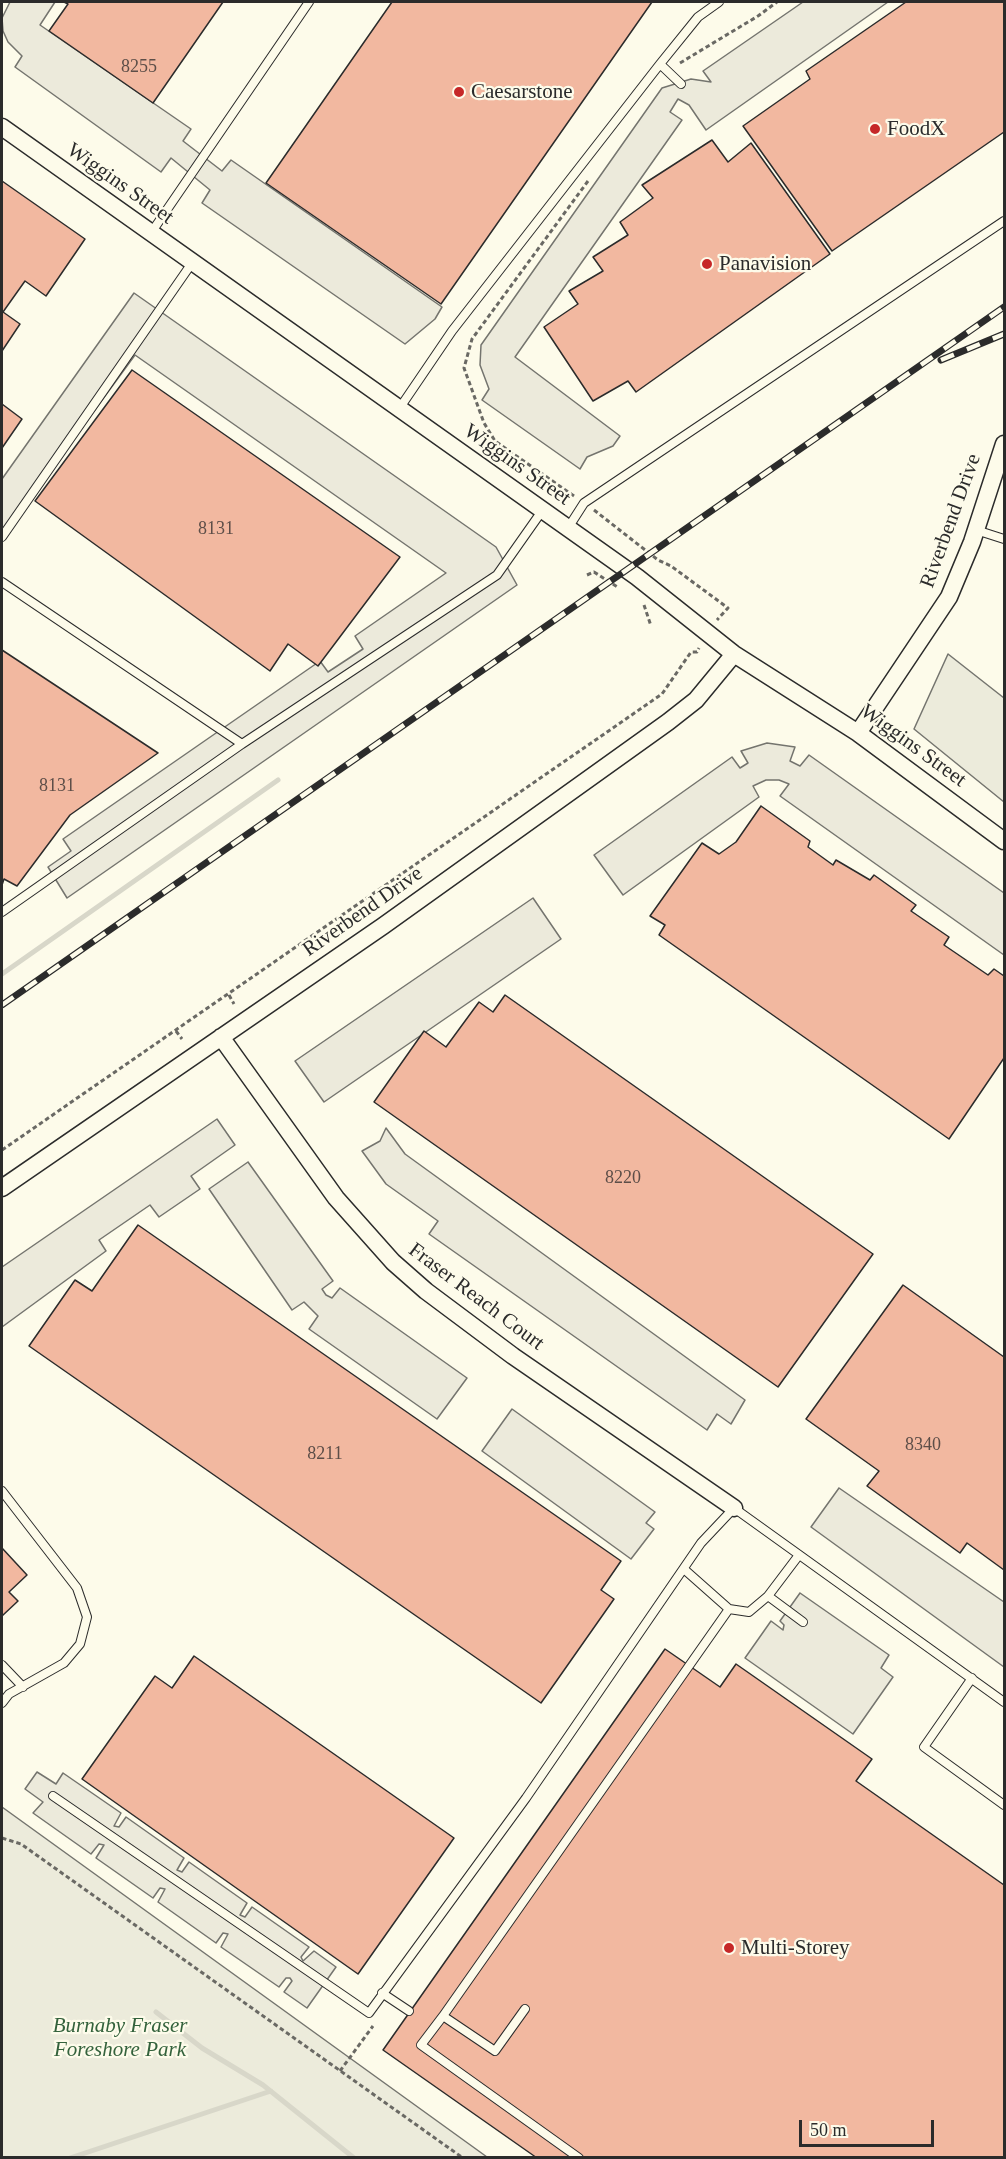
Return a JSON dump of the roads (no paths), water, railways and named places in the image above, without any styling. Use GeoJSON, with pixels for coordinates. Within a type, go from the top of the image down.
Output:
{"type":"FeatureCollection","features":[{"type":"Feature","properties":{"kind":"street","name":"Wiggins Street"},"geometry":{"type":"LineString","coordinates":[[2,127],[637,577],[734,654],[858,733],[1005,841]]}},
{"type":"Feature","properties":{"kind":"street","name":"Riverbend Drive"},"geometry":{"type":"LineString","coordinates":[[858,733],[949,597],[976,530],[1005,444]]}},
{"type":"Feature","properties":{"kind":"street","name":"Riverbend Drive"},"geometry":{"type":"LineString","coordinates":[[2,1188],[383,926],[668,722],[696,700],[734,654]]}},
{"type":"Feature","properties":{"kind":"street","name":"Fraser Reach Court"},"geometry":{"type":"LineString","coordinates":[[221,1037],[336,1198],[393,1263],[426,1291],[513,1356],[734,1508]]}},
{"type":"Feature","properties":{"kind":"lane"},"geometry":{"type":"LineString","coordinates":[[151,233],[309,2]]}},
{"type":"Feature","properties":{"kind":"lane"},"geometry":{"type":"LineString","coordinates":[[399,409],[452,331],[660,64],[698,17],[720,2]]}},
{"type":"Feature","properties":{"kind":"lane"},"geometry":{"type":"LineString","coordinates":[[660,64],[681,84]]}},
{"type":"Feature","properties":{"kind":"lane"},"geometry":{"type":"LineString","coordinates":[[567,529],[584,503],[1005,221]]}},
{"type":"Feature","properties":{"kind":"lane"},"geometry":{"type":"LineString","coordinates":[[2,537],[192,263]]}},
{"type":"Feature","properties":{"kind":"lane"},"geometry":{"type":"LineString","coordinates":[[2,912],[242,744],[497,575],[542,511]]}},
{"type":"Feature","properties":{"kind":"lane"},"geometry":{"type":"LineString","coordinates":[[976,530],[1005,539]]}},
{"type":"Feature","properties":{"kind":"lane"},"geometry":{"type":"LineString","coordinates":[[2,582],[242,744]]}},
{"type":"Feature","properties":{"kind":"lane"},"geometry":{"type":"LineString","coordinates":[[2,1491],[38,1535],[76,1588],[87,1617],[80,1644],[64,1663],[9,1694],[2,1703]]}},
{"type":"Feature","properties":{"kind":"lane"},"geometry":{"type":"LineString","coordinates":[[53,1796],[369,2013],[526,1798],[685,1570],[701,1543],[734,1508],[1005,1702]]}},
{"type":"Feature","properties":{"kind":"lane"},"geometry":{"type":"LineString","coordinates":[[685,1570],[729,1609],[749,1612],[768,1596],[799,1555]]}},
{"type":"Feature","properties":{"kind":"lane"},"geometry":{"type":"LineString","coordinates":[[768,1596],[803,1622]]}},
{"type":"Feature","properties":{"kind":"lane"},"geometry":{"type":"LineString","coordinates":[[579,2157],[422,2045],[729,1609]]}},
{"type":"Feature","properties":{"kind":"lane"},"geometry":{"type":"LineString","coordinates":[[2,1665],[22,1687]]}},
{"type":"Feature","properties":{"kind":"lane"},"geometry":{"type":"LineString","coordinates":[[972,1678],[924,1747],[1005,1805]]}},
{"type":"Feature","properties":{"kind":"lane"},"geometry":{"type":"LineString","coordinates":[[382,1993],[409,2011]]}},
{"type":"Feature","properties":{"kind":"lane"},"geometry":{"type":"LineString","coordinates":[[442,2016],[495,2051],[525,2009]]}},
{"type":"Feature","properties":{"kind":"waterway"},"geometry":{"type":"LineString","coordinates":[[2,974],[278,780]]}},
{"type":"Feature","properties":{"kind":"waterway"},"geometry":{"type":"LineString","coordinates":[[156,2012],[202,2048],[263,2085],[354,2158]]}},
{"type":"Feature","properties":{"kind":"waterway"},"geometry":{"type":"LineString","coordinates":[[70,2158],[271,2091]]}},
{"type":"Feature","properties":{"kind":"railway"},"geometry":{"type":"LineString","coordinates":[[2,1005],[1004,307]]}},
{"type":"Feature","properties":{"kind":"railway"},"geometry":{"type":"LineString","coordinates":[[941,360],[1004,334]]}},
{"type":"Feature","properties":{"kind":"place","name":"Caesarstone"},"geometry":{"type":"Point","coordinates":[459,92]}},
{"type":"Feature","properties":{"kind":"place","name":"FoodX"},"geometry":{"type":"Point","coordinates":[875,129]}},
{"type":"Feature","properties":{"kind":"place","name":"Panavision"},"geometry":{"type":"Point","coordinates":[707,264]}},
{"type":"Feature","properties":{"kind":"place","name":"Multi-Storey"},"geometry":{"type":"Point","coordinates":[729,1948]}},
{"type":"Feature","properties":{"kind":"park label","name":"Burnaby Fraser Foreshore Park"},"geometry":{"type":"Point","coordinates":[120,2038]}}]}
